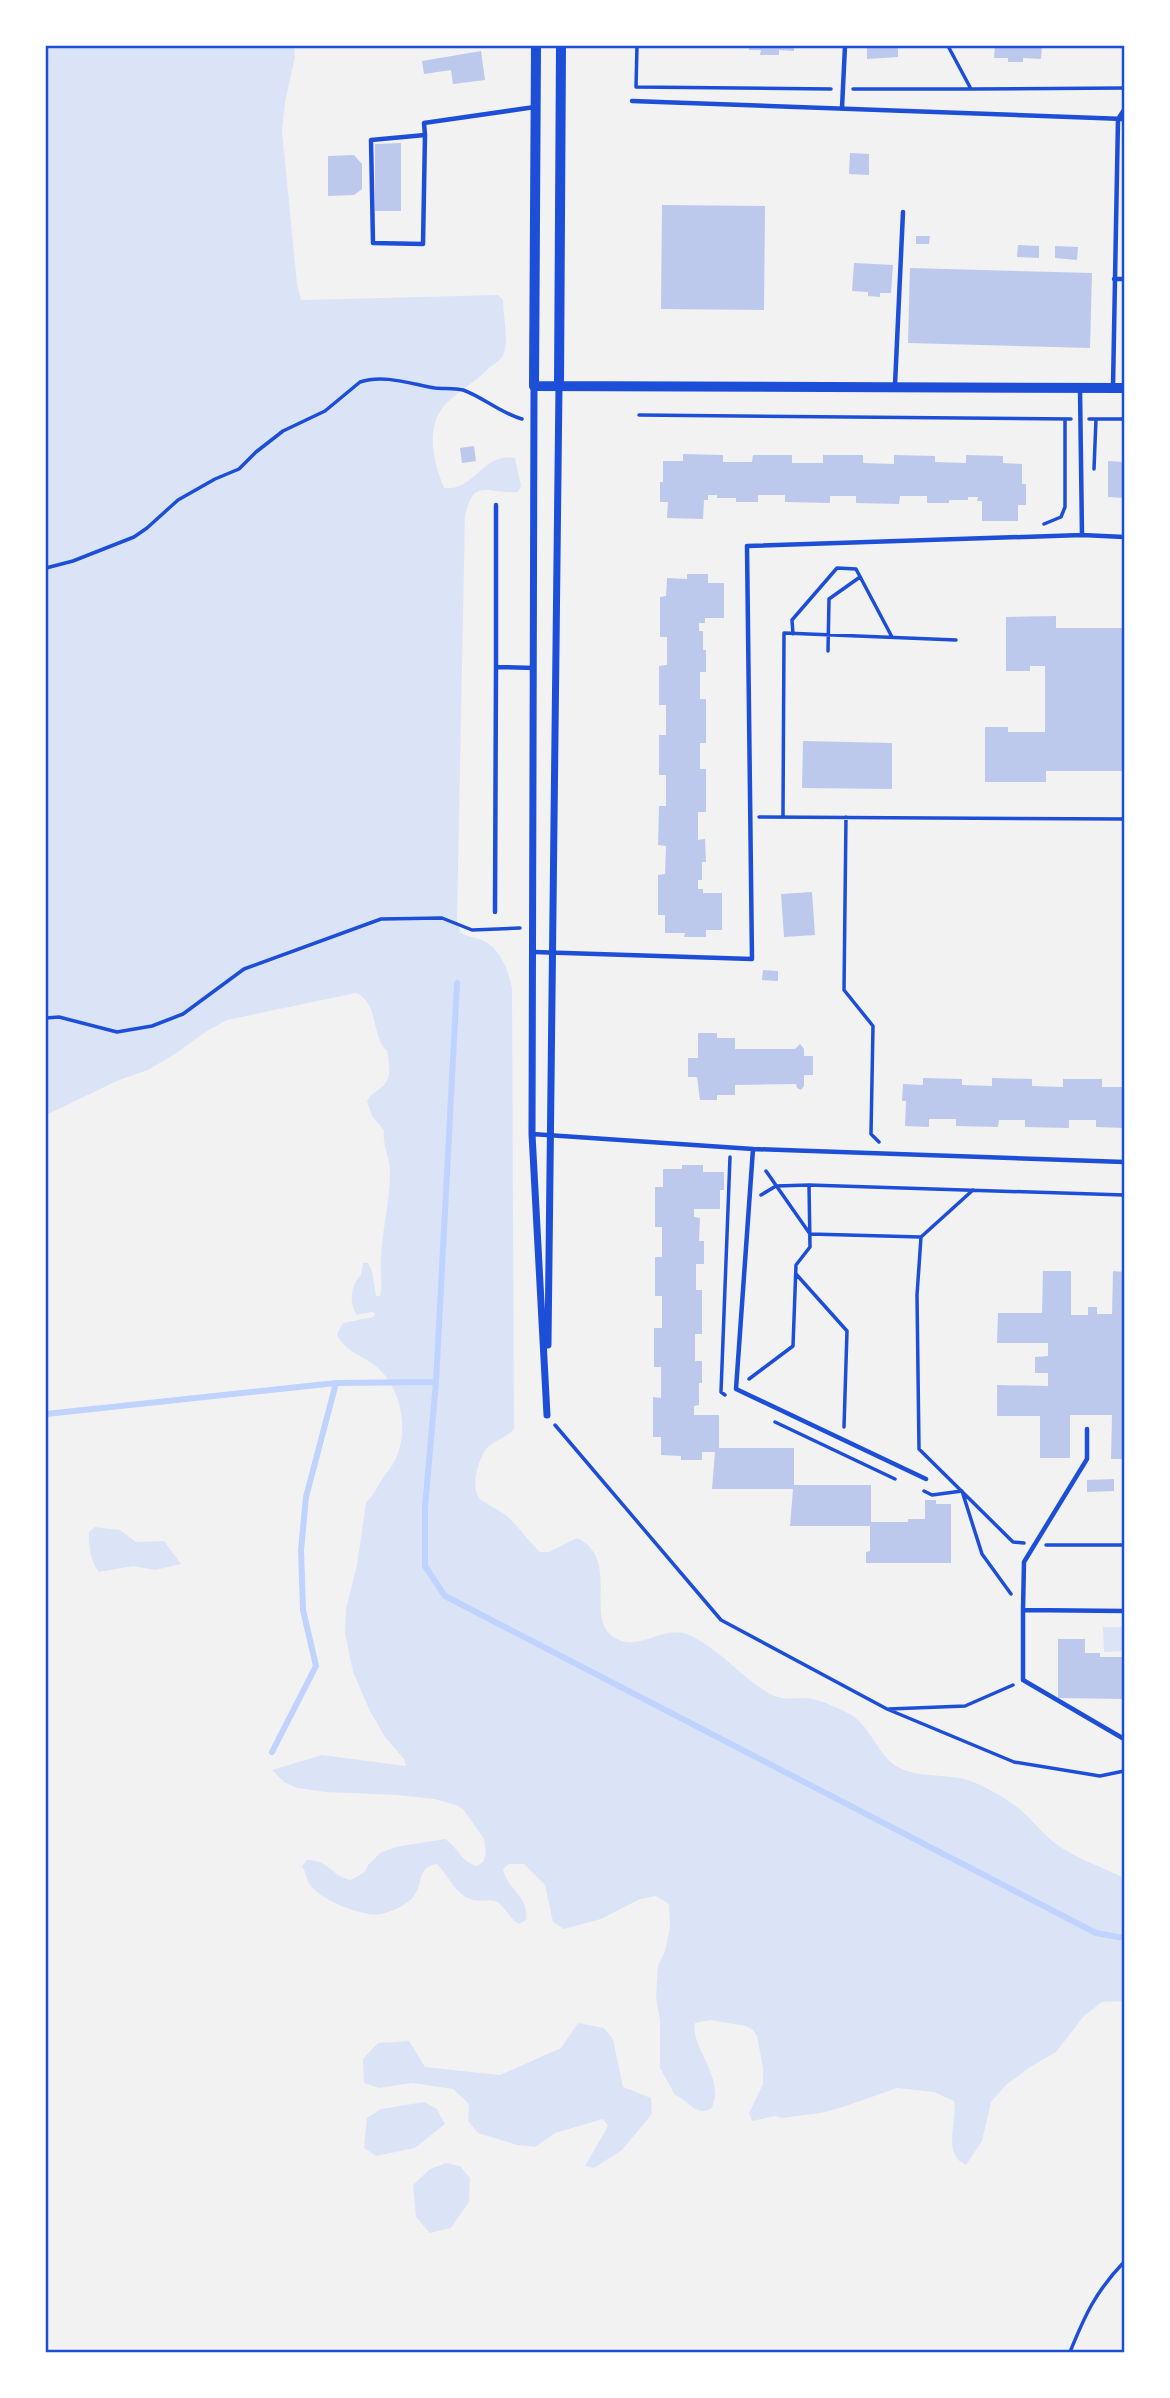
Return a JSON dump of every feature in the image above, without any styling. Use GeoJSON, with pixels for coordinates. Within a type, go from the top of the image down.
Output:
{"type":"FeatureCollection","features":[{"type":"Feature","properties":{"kind":"street"},"geometry":{"type":"LineString","coordinates":[[536,46],[532,1134],[547,1415]]}},
{"type":"Feature","properties":{"kind":"street"},"geometry":{"type":"LineString","coordinates":[[547,1415],[561,46]]}},
{"type":"Feature","properties":{"kind":"street"},"geometry":{"type":"LineString","coordinates":[[534,386],[1119,388]]}},
{"type":"Feature","properties":{"kind":"lane"},"geometry":{"type":"LineString","coordinates":[[842,108],[845,46]]}},
{"type":"Feature","properties":{"kind":"lane"},"geometry":{"type":"LineString","coordinates":[[632,101],[1121,119]]}},
{"type":"Feature","properties":{"kind":"lane"},"geometry":{"type":"LineString","coordinates":[[425,135],[372,140],[373,243],[423,244],[425,135],[424,123],[536,107]]}},
{"type":"Feature","properties":{"kind":"lane"},"geometry":{"type":"LineString","coordinates":[[1119,388],[1114,279],[1121,119],[1125,110]]}},
{"type":"Feature","properties":{"kind":"lane"},"geometry":{"type":"LineString","coordinates":[[895,386],[902,212]]}},
{"type":"Feature","properties":{"kind":"lane"},"geometry":{"type":"LineString","coordinates":[[1114,279],[1125,279]]}},
{"type":"Feature","properties":{"kind":"lane"},"geometry":{"type":"LineString","coordinates":[[1080,389],[1082,535]]}},
{"type":"Feature","properties":{"kind":"lane"},"geometry":{"type":"LineString","coordinates":[[495,912],[496,505]]}},
{"type":"Feature","properties":{"kind":"lane"},"geometry":{"type":"LineString","coordinates":[[534,952],[752,959],[747,545],[1082,535],[1125,537]]}},
{"type":"Feature","properties":{"kind":"lane"},"geometry":{"type":"LineString","coordinates":[[496,667],[535,668]]}},
{"type":"Feature","properties":{"kind":"lane"},"geometry":{"type":"LineString","coordinates":[[532,1134],[730,1148],[1125,1162]]}},
{"type":"Feature","properties":{"kind":"lane"},"geometry":{"type":"LineString","coordinates":[[753,1149],[736,1388],[926,1479]]}},
{"type":"Feature","properties":{"kind":"lane"},"geometry":{"type":"LineString","coordinates":[[1087,1429],[1087,1459],[1024,1562],[1023,1681],[1125,1738]]}},
{"type":"Feature","properties":{"kind":"lane"},"geometry":{"type":"LineString","coordinates":[[1023,1611],[1125,1611]]}},
{"type":"Feature","properties":{"kind":"path"},"geometry":{"type":"LineString","coordinates":[[637,46],[636,87],[1125,88]]}},
{"type":"Feature","properties":{"kind":"path"},"geometry":{"type":"LineString","coordinates":[[948,46],[971,89]]}},
{"type":"Feature","properties":{"kind":"path"},"geometry":{"type":"LineString","coordinates":[[46,568],[73,561],[134,537],[178,500],[239,469],[283,431],[325,411],[360,382],[383,380],[463,390],[512,416],[534,422]]}},
{"type":"Feature","properties":{"kind":"path"},"geometry":{"type":"LineString","coordinates":[[639,415],[1125,419]]}},
{"type":"Feature","properties":{"kind":"path"},"geometry":{"type":"LineString","coordinates":[[1038,524],[1055,521],[1061,517],[1065,507],[1065,419]]}},
{"type":"Feature","properties":{"kind":"path"},"geometry":{"type":"LineString","coordinates":[[1094,473],[1096,419]]}},
{"type":"Feature","properties":{"kind":"path"},"geometry":{"type":"LineString","coordinates":[[793,634],[792,620],[837,568],[856,569],[892,637]]}},
{"type":"Feature","properties":{"kind":"path"},"geometry":{"type":"LineString","coordinates":[[828,651],[829,599],[860,577]]}},
{"type":"Feature","properties":{"kind":"path"},"geometry":{"type":"LineString","coordinates":[[783,816],[784,633],[956,640]]}},
{"type":"Feature","properties":{"kind":"path"},"geometry":{"type":"LineString","coordinates":[[846,817],[844,989],[873,1026],[871,1134],[884,1147]]}},
{"type":"Feature","properties":{"kind":"path"},"geometry":{"type":"LineString","coordinates":[[750,818],[1125,819]]}},
{"type":"Feature","properties":{"kind":"path"},"geometry":{"type":"LineString","coordinates":[[46,1018],[59,1017],[117,1032],[152,1026],[183,1014],[244,970],[381,919],[442,918],[472,930],[532,928]]}},
{"type":"Feature","properties":{"kind":"path"},"geometry":{"type":"LineString","coordinates":[[721,1392],[730,1148]]}},
{"type":"Feature","properties":{"kind":"path"},"geometry":{"type":"LineString","coordinates":[[766,1171],[810,1234]]}},
{"type":"Feature","properties":{"kind":"path"},"geometry":{"type":"LineString","coordinates":[[750,1202],[776,1185],[975,1188],[1125,1195]]}},
{"type":"Feature","properties":{"kind":"path"},"geometry":{"type":"LineString","coordinates":[[721,1392],[736,1388],[793,1346],[796,1265],[810,1247],[809,1185]]}},
{"type":"Feature","properties":{"kind":"path"},"geometry":{"type":"LineString","coordinates":[[810,1234],[920,1237],[975,1188]]}},
{"type":"Feature","properties":{"kind":"path"},"geometry":{"type":"LineString","coordinates":[[920,1237],[917,1295],[919,1449],[1013,1542],[1063,1546],[1125,1545]]}},
{"type":"Feature","properties":{"kind":"path"},"geometry":{"type":"LineString","coordinates":[[796,1274],[847,1331],[843,1440],[837,1452]]}},
{"type":"Feature","properties":{"kind":"path"},"geometry":{"type":"LineString","coordinates":[[721,1392],[731,1399]]}},
{"type":"Feature","properties":{"kind":"path"},"geometry":{"type":"LineString","coordinates":[[547,1415],[722,1620],[887,1709],[1014,1762],[1100,1776],[1125,1771]]}},
{"type":"Feature","properties":{"kind":"path"},"geometry":{"type":"LineString","coordinates":[[764,1417],[897,1480]]}},
{"type":"Feature","properties":{"kind":"path"},"geometry":{"type":"LineString","coordinates":[[920,1490],[932,1495],[962,1491]]}},
{"type":"Feature","properties":{"kind":"path"},"geometry":{"type":"LineString","coordinates":[[962,1491],[982,1554],[1023,1611]]}},
{"type":"Feature","properties":{"kind":"path"},"geometry":{"type":"LineString","coordinates":[[887,1709],[965,1706],[1023,1681]]}},
{"type":"Feature","properties":{"kind":"path"},"geometry":{"type":"LineString","coordinates":[[1070,2353],[1100,2288],[1125,2262]]}},
{"type":"Feature","properties":{"kind":"shaded area"},"geometry":{"type":"Polygon","coordinates":[[[46,46],[294,46],[295,57],[282,131],[297,284],[301,300],[498,295],[503,300],[506,340],[503,355],[444,406],[438,415],[433,435],[437,468],[444,488],[463,484],[486,466],[504,458],[515,458],[521,486],[518,492],[478,492],[473,496],[465,516],[457,921],[460,932],[482,940],[494,948],[505,967],[512,988],[514,1429],[484,1452],[477,1469],[477,1494],[480,1499],[507,1516],[540,1552],[549,1552],[577,1538],[590,1548],[598,1561],[602,1619],[607,1631],[617,1639],[635,1642],[671,1633],[689,1635],[711,1648],[770,1694],[780,1698],[816,1700],[855,1717],[883,1754],[896,1766],[915,1773],[963,1779],[985,1787],[1018,1808],[1062,1848],[1124,1878],[1124,2001],[1102,2002],[1084,2016],[1056,2052],[1006,2085],[991,2102],[982,2141],[966,2165],[958,2160],[952,2145],[954,2101],[934,2092],[897,2088],[821,2113],[782,2118],[775,2116],[752,2121],[749,2113],[763,2084],[763,2068],[757,2036],[746,2026],[710,2020],[695,2023],[696,2038],[714,2083],[712,2108],[706,2111],[697,2110],[675,2095],[660,2068],[660,2021],[656,1997],[658,1966],[665,1951],[670,1928],[669,1904],[656,1896],[640,1899],[601,1919],[564,1929],[553,1922],[545,1885],[524,1864],[509,1864],[503,1869],[525,1905],[526,1920],[519,1924],[498,1902],[473,1900],[461,1894],[437,1864],[423,1872],[416,1892],[409,1901],[393,1910],[374,1915],[337,1904],[322,1896],[308,1881],[302,1866],[307,1860],[321,1863],[351,1880],[365,1872],[380,1853],[395,1847],[445,1839],[467,1861],[477,1866],[483,1862],[486,1854],[484,1839],[463,1809],[456,1805],[434,1799],[397,1795],[297,1788],[284,1782],[272,1770],[322,1755],[406,1766],[404,1759],[385,1737],[370,1711],[353,1672],[345,1633],[346,1609],[357,1565],[366,1503],[396,1458],[402,1435],[402,1422],[397,1398],[386,1377],[378,1368],[344,1345],[337,1334],[343,1323],[373,1317],[375,1314],[372,1312],[357,1315],[354,1311],[353,1289],[361,1275],[363,1263],[368,1263],[376,1296],[380,1296],[390,1166],[384,1130],[372,1116],[367,1101],[387,1082],[387,1051],[382,1045],[368,1004],[356,993],[227,1020],[148,1070],[119,1080],[46,1115],[46,46]]]}},
{"type":"Feature","properties":{"kind":"shaded area"},"geometry":{"type":"Polygon","coordinates":[[[95,1527],[120,1530],[136,1542],[164,1541],[181,1564],[155,1570],[133,1566],[99,1572],[92,1559],[89,1542],[89,1532],[95,1527]]]}},
{"type":"Feature","properties":{"kind":"shaded area"},"geometry":{"type":"Polygon","coordinates":[[[1103,1627],[1124,1627],[1124,1651],[1104,1652],[1103,1627]]]}},
{"type":"Feature","properties":{"kind":"shaded area"},"geometry":{"type":"Polygon","coordinates":[[[578,2023],[604,2028],[613,2039],[623,2087],[651,2098],[652,2114],[622,2150],[594,2168],[585,2166],[608,2126],[603,2119],[555,2133],[535,2147],[517,2145],[478,2133],[468,2121],[469,2104],[453,2089],[412,2083],[379,2088],[364,2083],[363,2059],[378,2043],[409,2041],[425,2067],[500,2075],[561,2048],[578,2023]]]}},
{"type":"Feature","properties":{"kind":"shaded area"},"geometry":{"type":"Polygon","coordinates":[[[424,2102],[437,2109],[445,2124],[415,2148],[376,2156],[364,2148],[367,2118],[381,2109],[424,2102]]]}},
{"type":"Feature","properties":{"kind":"shaded area"},"geometry":{"type":"Polygon","coordinates":[[[446,2163],[460,2166],[470,2178],[469,2202],[451,2228],[430,2233],[416,2217],[413,2185],[430,2169],[446,2163]]]}},
{"type":"Feature","properties":{"kind":"building"},"geometry":{"type":"Polygon","coordinates":[[[749,46],[794,46],[794,51],[779,50],[779,55],[760,55],[761,50],[749,50],[749,46]]]}},
{"type":"Feature","properties":{"kind":"building"},"geometry":{"type":"Polygon","coordinates":[[[867,46],[898,46],[898,57],[867,59],[867,46]]]}},
{"type":"Feature","properties":{"kind":"building"},"geometry":{"type":"Polygon","coordinates":[[[995,46],[1042,46],[1041,59],[1023,58],[1023,62],[1008,62],[1008,58],[994,58],[995,46]]]}},
{"type":"Feature","properties":{"kind":"building"},"geometry":{"type":"Polygon","coordinates":[[[481,51],[485,80],[453,84],[451,70],[424,74],[422,61],[481,51]]]}},
{"type":"Feature","properties":{"kind":"building"},"geometry":{"type":"Polygon","coordinates":[[[401,143],[401,211],[375,211],[375,144],[401,143]]]}},
{"type":"Feature","properties":{"kind":"building"},"geometry":{"type":"Polygon","coordinates":[[[850,153],[869,154],[869,175],[849,174],[850,153]]]}},
{"type":"Feature","properties":{"kind":"building"},"geometry":{"type":"Polygon","coordinates":[[[354,155],[362,164],[362,189],[354,195],[328,196],[328,156],[354,155]]]}},
{"type":"Feature","properties":{"kind":"building"},"geometry":{"type":"Polygon","coordinates":[[[662,205],[765,206],[764,310],[661,309],[662,205]]]}},
{"type":"Feature","properties":{"kind":"building"},"geometry":{"type":"Polygon","coordinates":[[[916,236],[930,236],[929,244],[916,244],[916,236]]]}},
{"type":"Feature","properties":{"kind":"building"},"geometry":{"type":"Polygon","coordinates":[[[1018,245],[1039,246],[1039,258],[1017,257],[1018,245]]]}},
{"type":"Feature","properties":{"kind":"building"},"geometry":{"type":"Polygon","coordinates":[[[1055,246],[1078,247],[1077,260],[1055,258],[1055,246]]]}},
{"type":"Feature","properties":{"kind":"building"},"geometry":{"type":"Polygon","coordinates":[[[854,263],[893,265],[891,293],[880,293],[880,297],[868,296],[868,292],[852,291],[854,263]]]}},
{"type":"Feature","properties":{"kind":"building"},"geometry":{"type":"Polygon","coordinates":[[[910,268],[1092,273],[1090,348],[908,343],[910,268]]]}},
{"type":"Feature","properties":{"kind":"building"},"geometry":{"type":"Polygon","coordinates":[[[474,446],[476,461],[462,463],[460,448],[474,446]]]}},
{"type":"Feature","properties":{"kind":"building"},"geometry":{"type":"Polygon","coordinates":[[[683,454],[723,455],[723,462],[752,462],[753,455],[792,455],[792,463],[823,463],[823,455],[863,455],[863,463],[894,464],[894,455],[935,456],[935,462],[966,463],[966,455],[1003,456],[1003,463],[1022,464],[1026,505],[1018,505],[1018,521],[982,521],[982,501],[977,501],[978,497],[949,500],[949,503],[927,503],[927,496],[900,496],[899,504],[856,503],[856,496],[830,496],[830,503],[785,502],[785,495],[758,495],[758,502],[736,502],[736,498],[708,495],[708,500],[704,500],[703,519],[667,518],[668,502],[660,502],[663,461],[683,461],[683,454]]]}},
{"type":"Feature","properties":{"kind":"building"},"geometry":{"type":"Polygon","coordinates":[[[1108,461],[1124,462],[1124,498],[1108,497],[1108,461]]]}},
{"type":"Feature","properties":{"kind":"building"},"geometry":{"type":"Polygon","coordinates":[[[687,574],[708,574],[708,583],[724,583],[724,618],[705,618],[705,623],[699,623],[699,631],[703,631],[703,650],[706,650],[706,672],[700,672],[700,699],[706,699],[706,743],[700,743],[700,769],[706,769],[706,812],[698,812],[698,840],[705,839],[706,862],[702,862],[702,880],[698,880],[698,889],[703,889],[703,893],[722,893],[722,930],[706,930],[706,937],[684,937],[685,933],[665,933],[665,915],[658,915],[658,875],[665,874],[666,846],[658,845],[659,806],[666,806],[666,775],[659,775],[659,735],[666,735],[666,705],[659,705],[659,666],[667,665],[667,637],[660,637],[660,597],[666,596],[667,578],[687,579],[687,574]]]}},
{"type":"Feature","properties":{"kind":"building"},"geometry":{"type":"Polygon","coordinates":[[[1056,616],[1056,628],[1124,628],[1124,771],[1046,771],[1046,782],[985,782],[985,727],[1008,727],[1008,732],[1045,732],[1045,666],[1030,666],[1030,671],[1006,671],[1006,617],[1056,616]]]}},
{"type":"Feature","properties":{"kind":"building"},"geometry":{"type":"Polygon","coordinates":[[[803,741],[892,743],[892,789],[802,788],[803,741]]]}},
{"type":"Feature","properties":{"kind":"building"},"geometry":{"type":"Polygon","coordinates":[[[812,892],[815,935],[784,937],[781,894],[812,892]]]}},
{"type":"Feature","properties":{"kind":"building"},"geometry":{"type":"Polygon","coordinates":[[[763,970],[778,971],[778,981],[762,980],[763,970]]]}},
{"type":"Feature","properties":{"kind":"building"},"geometry":{"type":"Polygon","coordinates":[[[698,1033],[717,1033],[717,1038],[735,1038],[735,1049],[795,1049],[800,1044],[804,1049],[804,1056],[813,1056],[813,1075],[804,1075],[804,1086],[801,1090],[796,1084],[735,1085],[735,1095],[717,1095],[717,1100],[700,1100],[697,1077],[688,1077],[688,1058],[698,1058],[698,1033]]]}},
{"type":"Feature","properties":{"kind":"building"},"geometry":{"type":"Polygon","coordinates":[[[923,1078],[962,1079],[962,1085],[992,1086],[992,1078],[1032,1079],[1032,1086],[1063,1087],[1063,1079],[1102,1079],[1102,1087],[1124,1087],[1124,1128],[1096,1127],[1096,1120],[1069,1120],[1069,1128],[1025,1127],[1025,1120],[999,1120],[998,1127],[956,1126],[956,1119],[929,1119],[929,1127],[905,1126],[906,1101],[902,1101],[903,1084],[923,1085],[923,1078]]]}},
{"type":"Feature","properties":{"kind":"building"},"geometry":{"type":"Polygon","coordinates":[[[682,1165],[703,1165],[703,1172],[724,1172],[720,1209],[694,1209],[694,1217],[700,1218],[699,1241],[704,1241],[704,1264],[696,1264],[696,1290],[702,1290],[702,1334],[695,1334],[695,1361],[702,1361],[702,1383],[699,1383],[699,1405],[694,1406],[694,1415],[719,1415],[719,1448],[794,1448],[794,1485],[871,1485],[871,1522],[925,1519],[925,1500],[936,1500],[936,1504],[951,1504],[951,1563],[866,1563],[866,1552],[870,1551],[870,1526],[790,1526],[793,1489],[712,1489],[715,1452],[702,1452],[702,1460],[681,1460],[681,1456],[661,1455],[661,1437],[653,1437],[653,1397],[661,1398],[661,1367],[654,1367],[654,1328],[662,1328],[662,1296],[655,1296],[655,1257],[662,1257],[662,1227],[655,1227],[655,1187],[663,1187],[663,1169],[682,1169],[682,1165]]]}},
{"type":"Feature","properties":{"kind":"building"},"geometry":{"type":"Polygon","coordinates":[[[1043,1271],[1071,1271],[1071,1315],[1088,1315],[1088,1307],[1097,1307],[1097,1314],[1112,1314],[1113,1271],[1124,1272],[1124,1459],[1111,1459],[1112,1415],[1070,1415],[1070,1458],[1040,1458],[1040,1416],[997,1416],[997,1385],[1048,1386],[1048,1373],[1035,1373],[1035,1357],[1048,1356],[1048,1343],[997,1343],[998,1313],[1042,1313],[1043,1271]]]}},
{"type":"Feature","properties":{"kind":"building"},"geometry":{"type":"Polygon","coordinates":[[[1114,1479],[1114,1491],[1087,1492],[1087,1480],[1114,1479]]]}},
{"type":"Feature","properties":{"kind":"building"},"geometry":{"type":"Polygon","coordinates":[[[1058,1639],[1085,1639],[1085,1653],[1100,1653],[1100,1657],[1124,1657],[1124,1699],[1058,1698],[1058,1639]]]}},
{"type":"Feature","properties":{"kind":"waterway"},"geometry":{"type":"LineString","coordinates":[[457,983],[436,1382],[425,1507],[425,1566],[445,1596],[1096,1933],[1124,1938]]}},
{"type":"Feature","properties":{"kind":"waterway"},"geometry":{"type":"LineString","coordinates":[[272,1752],[316,1666],[303,1610],[301,1550],[306,1497],[336,1383],[436,1382]]}},
{"type":"Feature","properties":{"kind":"waterway"},"geometry":{"type":"LineString","coordinates":[[46,1414],[336,1383]]}}]}
